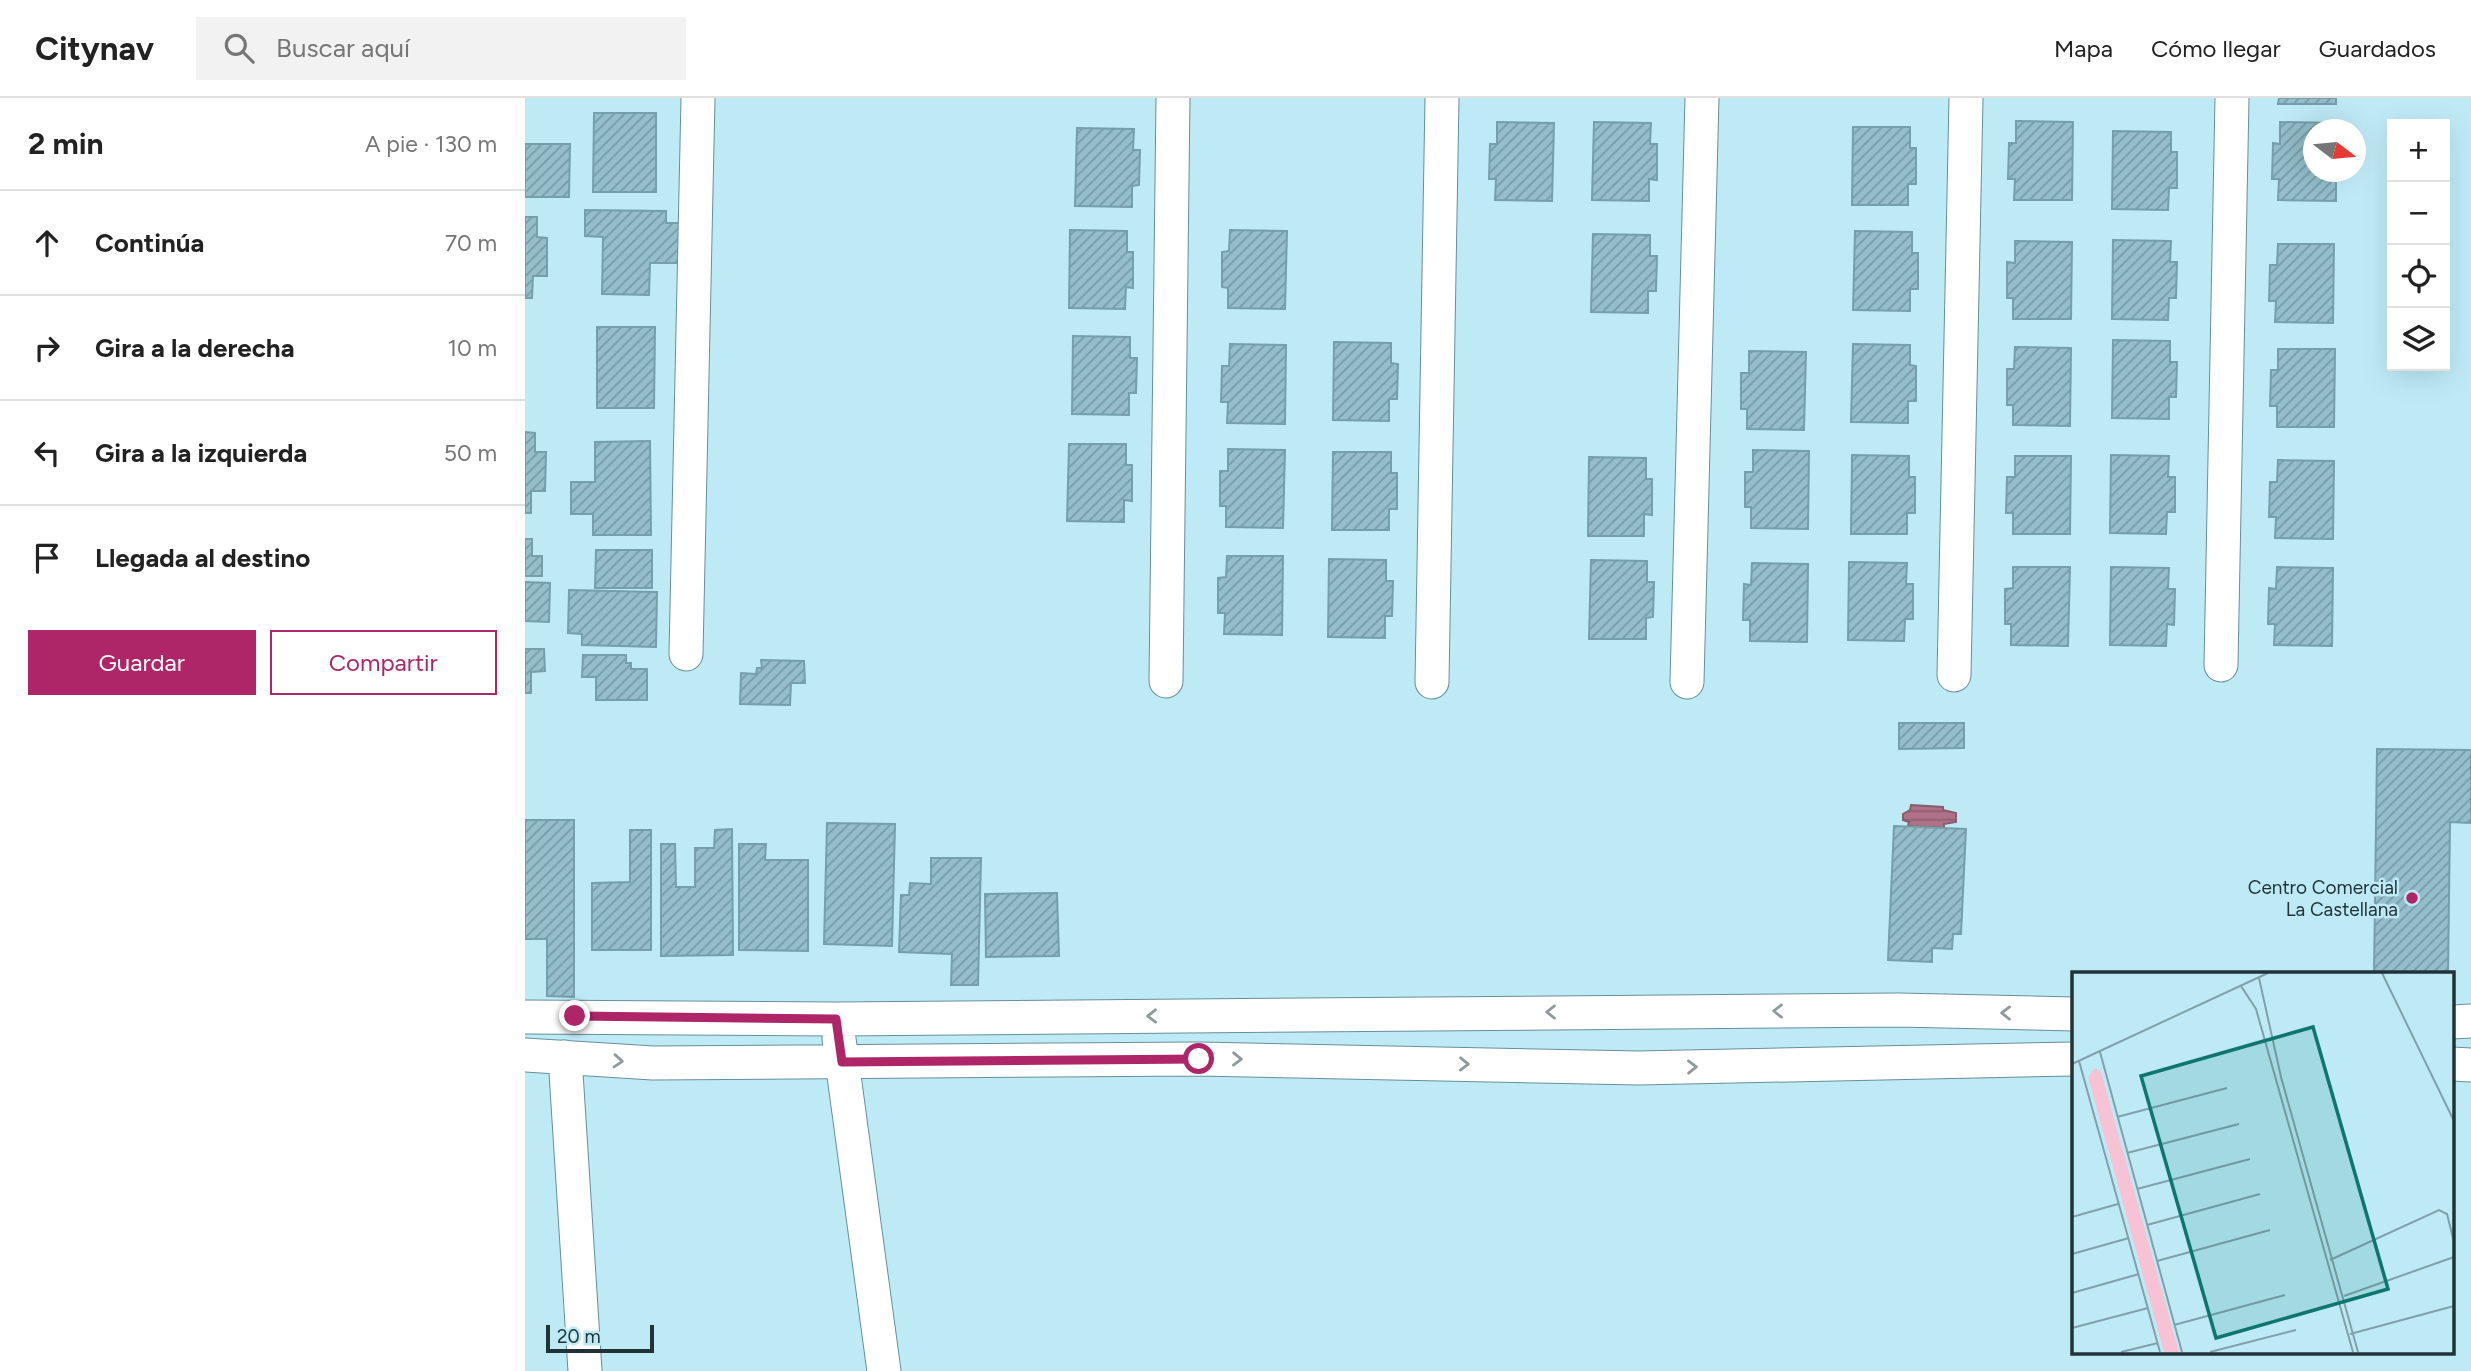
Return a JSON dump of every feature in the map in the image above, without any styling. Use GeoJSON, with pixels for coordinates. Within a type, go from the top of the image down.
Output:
{"type":"FeatureCollection","features":[{"type":"Feature","properties":{"kind":"street"},"geometry":{"type":"LineString","coordinates":[[686,654],[698,98]]}},
{"type":"Feature","properties":{"kind":"street"},"geometry":{"type":"LineString","coordinates":[[1166,681],[1173,98]]}},
{"type":"Feature","properties":{"kind":"street"},"geometry":{"type":"LineString","coordinates":[[1432,682],[1442,98]]}},
{"type":"Feature","properties":{"kind":"street"},"geometry":{"type":"LineString","coordinates":[[1687,682],[1702,98]]}},
{"type":"Feature","properties":{"kind":"street"},"geometry":{"type":"LineString","coordinates":[[1954,675],[1966,98]]}},
{"type":"Feature","properties":{"kind":"street"},"geometry":{"type":"LineString","coordinates":[[2221,665],[2232,98]]}},
{"type":"Feature","properties":{"kind":"street"},"geometry":{"type":"LineString","coordinates":[[525,1017],[836,1019],[1898,1010],[2072,1014]]}},
{"type":"Feature","properties":{"kind":"street"},"geometry":{"type":"LineString","coordinates":[[1333,1014],[1334,1061]]}},
{"type":"Feature","properties":{"kind":"street"},"geometry":{"type":"LineString","coordinates":[[836,1019],[884,1371]]}},
{"type":"Feature","properties":{"kind":"street"},"geometry":{"type":"LineString","coordinates":[[2453,1021],[2471,1021]]}},
{"type":"Feature","properties":{"kind":"street"},"geometry":{"type":"LineString","coordinates":[[525,1055],[653,1063],[1199,1059],[1639,1068],[2072,1059]]}},
{"type":"Feature","properties":{"kind":"street"},"geometry":{"type":"LineString","coordinates":[[565,1057],[585,1371]]}},
{"type":"Feature","properties":{"kind":"street"},"geometry":{"type":"LineString","coordinates":[[2453,1065],[2471,1065]]}},
{"type":"Feature","properties":{"kind":"shaded area"},"geometry":{"type":"Polygon","coordinates":[[[1911,805],[1943,807],[1943,810],[1956,813],[1956,822],[1944,824],[1944,828],[1908,826],[1909,822],[1903,820],[1903,814],[1910,810],[1911,805]]]}},
{"type":"Feature","properties":{"kind":"building"},"geometry":{"type":"Polygon","coordinates":[[[2279,98],[2336,98],[2336,104],[2278,104],[2279,98]]]}},
{"type":"Feature","properties":{"kind":"building"},"geometry":{"type":"Polygon","coordinates":[[[594,113],[656,113],[656,192],[593,192],[594,113]]]}},
{"type":"Feature","properties":{"kind":"building"},"geometry":{"type":"Polygon","coordinates":[[[2016,121],[2073,122],[2072,200],[2014,200],[2015,179],[2008,179],[2009,143],[2016,143],[2016,121]]]}},
{"type":"Feature","properties":{"kind":"building"},"geometry":{"type":"Polygon","coordinates":[[[1497,122],[1554,123],[1552,201],[1495,200],[1496,179],[1489,179],[1490,144],[1497,144],[1497,122]]]}},
{"type":"Feature","properties":{"kind":"building"},"geometry":{"type":"Polygon","coordinates":[[[1594,122],[1651,123],[1650,144],[1657,144],[1657,180],[1649,179],[1649,201],[1592,200],[1594,122]]]}},
{"type":"Feature","properties":{"kind":"building"},"geometry":{"type":"Polygon","coordinates":[[[2280,122],[2303,122],[2303,182],[2336,182],[2336,201],[2278,200],[2279,179],[2272,179],[2273,143],[2280,144],[2280,122]]]}},
{"type":"Feature","properties":{"kind":"building"},"geometry":{"type":"Polygon","coordinates":[[[1853,127],[1910,127],[1910,148],[1916,148],[1916,184],[1908,184],[1908,205],[1852,205],[1853,127]]]}},
{"type":"Feature","properties":{"kind":"building"},"geometry":{"type":"Polygon","coordinates":[[[1077,128],[1134,129],[1133,150],[1140,150],[1139,185],[1132,186],[1132,207],[1075,206],[1077,128]]]}},
{"type":"Feature","properties":{"kind":"building"},"geometry":{"type":"Polygon","coordinates":[[[2113,131],[2171,132],[2171,152],[2177,152],[2177,188],[2169,188],[2168,210],[2112,209],[2113,131]]]}},
{"type":"Feature","properties":{"kind":"building"},"geometry":{"type":"Polygon","coordinates":[[[525,144],[570,144],[569,197],[525,197],[525,144]]]}},
{"type":"Feature","properties":{"kind":"building"},"geometry":{"type":"Polygon","coordinates":[[[585,210],[666,211],[666,223],[682,223],[681,263],[650,263],[649,295],[602,294],[603,237],[585,236],[585,210]]]}},
{"type":"Feature","properties":{"kind":"building"},"geometry":{"type":"Polygon","coordinates":[[[525,217],[537,217],[537,237],[547,238],[547,276],[533,276],[532,298],[525,298],[525,217]]]}},
{"type":"Feature","properties":{"kind":"building"},"geometry":{"type":"Polygon","coordinates":[[[1070,230],[1127,231],[1127,252],[1133,252],[1133,288],[1126,287],[1125,309],[1069,308],[1070,230]]]}},
{"type":"Feature","properties":{"kind":"building"},"geometry":{"type":"Polygon","coordinates":[[[1230,230],[1287,231],[1285,309],[1228,308],[1228,288],[1222,287],[1222,252],[1229,251],[1230,230]]]}},
{"type":"Feature","properties":{"kind":"building"},"geometry":{"type":"Polygon","coordinates":[[[1855,231],[1912,232],[1912,253],[1918,253],[1918,289],[1910,289],[1910,311],[1853,310],[1855,231]]]}},
{"type":"Feature","properties":{"kind":"building"},"geometry":{"type":"Polygon","coordinates":[[[1593,234],[1650,235],[1650,256],[1657,256],[1656,291],[1648,291],[1648,313],[1591,312],[1593,234]]]}},
{"type":"Feature","properties":{"kind":"building"},"geometry":{"type":"Polygon","coordinates":[[[2113,240],[2171,241],[2170,262],[2177,262],[2176,298],[2169,298],[2168,320],[2112,319],[2113,240]]]}},
{"type":"Feature","properties":{"kind":"building"},"geometry":{"type":"Polygon","coordinates":[[[2015,241],[2072,242],[2071,319],[2013,319],[2013,298],[2007,298],[2007,262],[2015,263],[2015,241]]]}},
{"type":"Feature","properties":{"kind":"building"},"geometry":{"type":"Polygon","coordinates":[[[2278,244],[2334,244],[2333,323],[2275,322],[2276,301],[2269,301],[2270,265],[2277,265],[2278,244]]]}},
{"type":"Feature","properties":{"kind":"building"},"geometry":{"type":"Polygon","coordinates":[[[597,327],[655,327],[654,408],[597,408],[597,327]]]}},
{"type":"Feature","properties":{"kind":"building"},"geometry":{"type":"Polygon","coordinates":[[[1073,336],[1130,337],[1130,358],[1137,358],[1136,393],[1129,393],[1129,415],[1072,414],[1073,336]]]}},
{"type":"Feature","properties":{"kind":"building"},"geometry":{"type":"Polygon","coordinates":[[[2113,340],[2170,341],[2170,362],[2177,362],[2176,397],[2169,397],[2169,419],[2112,418],[2113,340]]]}},
{"type":"Feature","properties":{"kind":"building"},"geometry":{"type":"Polygon","coordinates":[[[1334,342],[1391,343],[1391,363],[1398,364],[1397,399],[1389,399],[1389,421],[1333,420],[1334,342]]]}},
{"type":"Feature","properties":{"kind":"building"},"geometry":{"type":"Polygon","coordinates":[[[1230,344],[1286,345],[1285,424],[1227,423],[1228,402],[1221,402],[1222,366],[1229,366],[1230,344]]]}},
{"type":"Feature","properties":{"kind":"building"},"geometry":{"type":"Polygon","coordinates":[[[1853,344],[1910,345],[1910,365],[1916,366],[1916,401],[1908,401],[1908,423],[1851,422],[1853,344]]]}},
{"type":"Feature","properties":{"kind":"building"},"geometry":{"type":"Polygon","coordinates":[[[2015,347],[2071,348],[2070,426],[2013,425],[2013,405],[2007,405],[2007,369],[2014,369],[2015,347]]]}},
{"type":"Feature","properties":{"kind":"building"},"geometry":{"type":"Polygon","coordinates":[[[2278,349],[2335,349],[2334,427],[2277,427],[2277,406],[2270,406],[2271,370],[2278,370],[2278,349]]]}},
{"type":"Feature","properties":{"kind":"building"},"geometry":{"type":"Polygon","coordinates":[[[1749,351],[1806,352],[1804,430],[1747,429],[1747,409],[1741,409],[1741,373],[1749,373],[1749,351]]]}},
{"type":"Feature","properties":{"kind":"building"},"geometry":{"type":"Polygon","coordinates":[[[525,432],[535,433],[535,452],[546,452],[545,491],[531,491],[531,513],[525,513],[525,432]]]}},
{"type":"Feature","properties":{"kind":"building"},"geometry":{"type":"Polygon","coordinates":[[[650,441],[651,535],[593,535],[593,514],[571,514],[571,482],[595,482],[595,442],[650,441]]]}},
{"type":"Feature","properties":{"kind":"building"},"geometry":{"type":"Polygon","coordinates":[[[1069,444],[1126,444],[1126,465],[1132,465],[1132,501],[1124,500],[1124,522],[1067,521],[1069,444]]]}},
{"type":"Feature","properties":{"kind":"building"},"geometry":{"type":"Polygon","coordinates":[[[1228,449],[1285,450],[1283,528],[1226,527],[1226,506],[1220,506],[1220,471],[1228,471],[1228,449]]]}},
{"type":"Feature","properties":{"kind":"building"},"geometry":{"type":"Polygon","coordinates":[[[1753,450],[1809,451],[1808,529],[1751,528],[1751,507],[1745,507],[1745,472],[1753,472],[1753,450]]]}},
{"type":"Feature","properties":{"kind":"building"},"geometry":{"type":"Polygon","coordinates":[[[1333,452],[1391,452],[1391,473],[1397,473],[1397,509],[1389,509],[1389,530],[1332,530],[1333,452]]]}},
{"type":"Feature","properties":{"kind":"building"},"geometry":{"type":"Polygon","coordinates":[[[1852,455],[1909,456],[1909,477],[1915,477],[1915,513],[1907,513],[1907,534],[1851,534],[1852,455]]]}},
{"type":"Feature","properties":{"kind":"building"},"geometry":{"type":"Polygon","coordinates":[[[2111,455],[2169,456],[2168,477],[2175,477],[2175,512],[2167,512],[2166,534],[2110,533],[2111,455]]]}},
{"type":"Feature","properties":{"kind":"building"},"geometry":{"type":"Polygon","coordinates":[[[2015,456],[2071,456],[2070,534],[2013,534],[2013,513],[2006,513],[2007,477],[2015,477],[2015,456]]]}},
{"type":"Feature","properties":{"kind":"building"},"geometry":{"type":"Polygon","coordinates":[[[1589,457],[1646,458],[1646,479],[1652,479],[1652,515],[1644,514],[1644,536],[1588,536],[1589,457]]]}},
{"type":"Feature","properties":{"kind":"building"},"geometry":{"type":"Polygon","coordinates":[[[2278,460],[2334,461],[2333,539],[2275,538],[2276,517],[2269,517],[2270,482],[2277,482],[2278,460]]]}},
{"type":"Feature","properties":{"kind":"building"},"geometry":{"type":"Polygon","coordinates":[[[525,539],[532,539],[532,556],[542,556],[542,576],[525,576],[525,539]]]}},
{"type":"Feature","properties":{"kind":"building"},"geometry":{"type":"Polygon","coordinates":[[[596,550],[652,550],[652,588],[595,588],[596,550]]]}},
{"type":"Feature","properties":{"kind":"building"},"geometry":{"type":"Polygon","coordinates":[[[1227,556],[1283,556],[1282,635],[1224,634],[1225,613],[1218,613],[1218,578],[1226,577],[1227,556]]]}},
{"type":"Feature","properties":{"kind":"building"},"geometry":{"type":"Polygon","coordinates":[[[1329,559],[1386,560],[1386,581],[1393,581],[1392,616],[1385,616],[1385,638],[1328,637],[1329,559]]]}},
{"type":"Feature","properties":{"kind":"building"},"geometry":{"type":"Polygon","coordinates":[[[1591,560],[1647,561],[1647,582],[1654,582],[1653,617],[1646,618],[1646,639],[1589,639],[1591,560]]]}},
{"type":"Feature","properties":{"kind":"building"},"geometry":{"type":"Polygon","coordinates":[[[1849,562],[1907,563],[1906,584],[1913,584],[1913,619],[1905,619],[1904,641],[1848,640],[1849,562]]]}},
{"type":"Feature","properties":{"kind":"building"},"geometry":{"type":"Polygon","coordinates":[[[1752,563],[1808,564],[1807,642],[1750,641],[1750,620],[1743,620],[1744,584],[1751,585],[1752,563]]]}},
{"type":"Feature","properties":{"kind":"building"},"geometry":{"type":"Polygon","coordinates":[[[2013,567],[2070,567],[2068,646],[2011,645],[2011,624],[2005,624],[2005,589],[2013,588],[2013,567]]]}},
{"type":"Feature","properties":{"kind":"building"},"geometry":{"type":"Polygon","coordinates":[[[2111,567],[2169,568],[2168,589],[2175,589],[2174,625],[2167,624],[2166,646],[2110,645],[2111,567]]]}},
{"type":"Feature","properties":{"kind":"building"},"geometry":{"type":"Polygon","coordinates":[[[2277,567],[2333,568],[2332,646],[2274,645],[2275,624],[2268,624],[2269,588],[2276,589],[2277,567]]]}},
{"type":"Feature","properties":{"kind":"building"},"geometry":{"type":"Polygon","coordinates":[[[525,582],[550,583],[549,622],[525,621],[525,582]]]}},
{"type":"Feature","properties":{"kind":"building"},"geometry":{"type":"Polygon","coordinates":[[[569,590],[657,592],[656,647],[582,645],[582,634],[568,633],[569,590]]]}},
{"type":"Feature","properties":{"kind":"building"},"geometry":{"type":"Polygon","coordinates":[[[525,649],[544,649],[545,671],[531,672],[531,693],[525,693],[525,649]]]}},
{"type":"Feature","properties":{"kind":"building"},"geometry":{"type":"Polygon","coordinates":[[[583,655],[626,655],[626,663],[631,663],[631,669],[647,669],[647,700],[596,700],[596,677],[582,677],[583,655]]]}},
{"type":"Feature","properties":{"kind":"building"},"geometry":{"type":"Polygon","coordinates":[[[761,660],[804,661],[805,683],[791,683],[790,705],[740,704],[741,673],[756,674],[757,668],[762,668],[761,660]]]}},
{"type":"Feature","properties":{"kind":"building"},"geometry":{"type":"Polygon","coordinates":[[[1899,723],[1964,723],[1964,748],[1899,749],[1899,723]]]}},
{"type":"Feature","properties":{"kind":"building","name":"Centro Comercial La Castellana"},"geometry":{"type":"Polygon","coordinates":[[[2377,749],[2471,750],[2471,823],[2450,822],[2448,972],[2374,972],[2377,749]]]}},
{"type":"Feature","properties":{"kind":"building"},"geometry":{"type":"Polygon","coordinates":[[[525,820],[574,820],[574,997],[547,996],[547,939],[525,939],[525,820]]]}},
{"type":"Feature","properties":{"kind":"building"},"geometry":{"type":"Polygon","coordinates":[[[827,823],[895,824],[892,946],[824,944],[827,823]]]}},
{"type":"Feature","properties":{"kind":"building"},"geometry":{"type":"Polygon","coordinates":[[[1894,826],[1966,829],[1961,934],[1953,934],[1952,949],[1932,948],[1932,962],[1888,960],[1894,826]]]}},
{"type":"Feature","properties":{"kind":"building"},"geometry":{"type":"Polygon","coordinates":[[[732,829],[733,955],[661,956],[661,844],[675,844],[676,887],[695,887],[695,848],[714,848],[715,830],[732,829]]]}},
{"type":"Feature","properties":{"kind":"building"},"geometry":{"type":"Polygon","coordinates":[[[630,830],[651,830],[651,950],[592,950],[592,883],[630,882],[630,830]]]}},
{"type":"Feature","properties":{"kind":"building"},"geometry":{"type":"Polygon","coordinates":[[[739,844],[766,844],[765,860],[808,860],[808,951],[739,950],[739,844]]]}},
{"type":"Feature","properties":{"kind":"building"},"geometry":{"type":"Polygon","coordinates":[[[931,858],[981,858],[978,985],[951,985],[952,954],[899,952],[901,895],[909,895],[910,883],[931,884],[931,858]]]}},
{"type":"Feature","properties":{"kind":"building"},"geometry":{"type":"Polygon","coordinates":[[[1057,893],[1059,956],[986,957],[985,894],[1057,893]]]}},
{"type":"Feature","properties":{"kind":"place","name":"Centro Comercial La Castellana"},"geometry":{"type":"Point","coordinates":[2412,898]}},
{"type":"Feature","properties":{"kind":"route"},"geometry":{"type":"LineString","coordinates":[[575,1016],[836,1019],[842,1062],[1199,1059]]}}]}
